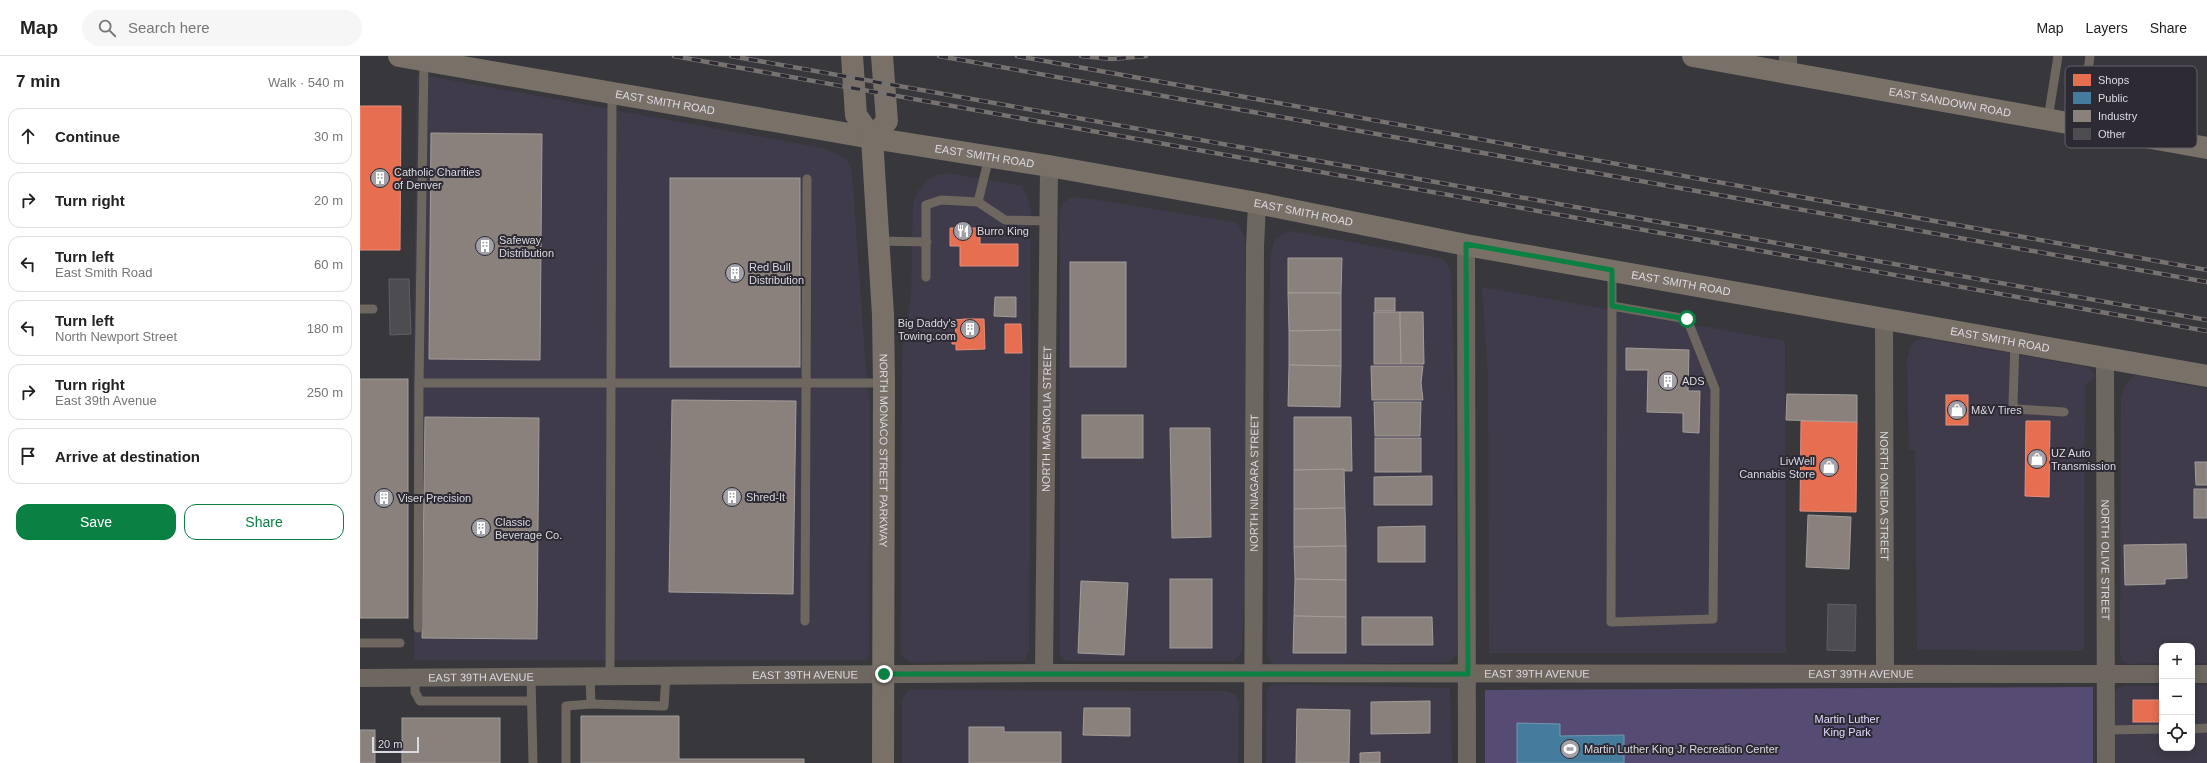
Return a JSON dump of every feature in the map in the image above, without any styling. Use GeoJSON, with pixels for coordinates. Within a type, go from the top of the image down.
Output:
{"type":"FeatureCollection","features":[{"type":"Feature","properties":{"kind":"street","name":"EAST SMITH ROAD"},"geometry":{"type":"LineString","coordinates":[[399,56],[872,138],[1048,166],[1257,203],[1466,244],[2207,376]]}},
{"type":"Feature","properties":{"kind":"street"},"geometry":{"type":"LineString","coordinates":[[852,56],[856,114],[872,138],[887,120],[882,56]]}},
{"type":"Feature","properties":{"kind":"street","name":"EAST SANDOWN ROAD"},"geometry":{"type":"LineString","coordinates":[[1693,56],[1788,64],[2065,122]]}},
{"type":"Feature","properties":{"kind":"street","name":"NORTH MONACO STREET PARKWAY"},"geometry":{"type":"LineString","coordinates":[[872,138],[879,241],[884,383],[883,763]]}},
{"type":"Feature","properties":{"kind":"street","name":"EAST SANDOWN ROAD"},"geometry":{"type":"LineString","coordinates":[[2197,146],[2207,148]]}},
{"type":"Feature","properties":{"kind":"street","name":"NORTH MAGNOLIA STREET"},"geometry":{"type":"LineString","coordinates":[[1044,673],[1048,166]]}},
{"type":"Feature","properties":{"kind":"street","name":"NORTH NIAGARA STREET"},"geometry":{"type":"LineString","coordinates":[[1253,763],[1255,247],[1257,203]]}},
{"type":"Feature","properties":{"kind":"street"},"geometry":{"type":"LineString","coordinates":[[1466,244],[1468,763]]}},
{"type":"Feature","properties":{"kind":"street","name":"NORTH ONEIDA STREET"},"geometry":{"type":"LineString","coordinates":[[1884,319],[1886,674]]}},
{"type":"Feature","properties":{"kind":"street","name":"NORTH OLIVE STREET"},"geometry":{"type":"LineString","coordinates":[[2105,358],[2106,763]]}},
{"type":"Feature","properties":{"kind":"street","name":"EAST 39TH AVENUE"},"geometry":{"type":"LineString","coordinates":[[360,678],[1044,673],[2159,674]]}},
{"type":"Feature","properties":{"kind":"street"},"geometry":{"type":"LineString","coordinates":[[2195,674],[2207,674]]}},
{"type":"Feature","properties":{"kind":"lane"},"geometry":{"type":"LineString","coordinates":[[2048,119],[2058,56]]}},
{"type":"Feature","properties":{"kind":"lane"},"geometry":{"type":"LineString","coordinates":[[2089,66],[2090,56]]}},
{"type":"Feature","properties":{"kind":"lane"},"geometry":{"type":"LineString","coordinates":[[418,628],[419,383],[424,60]]}},
{"type":"Feature","properties":{"kind":"lane"},"geometry":{"type":"LineString","coordinates":[[610,675],[612,93]]}},
{"type":"Feature","properties":{"kind":"lane"},"geometry":{"type":"LineString","coordinates":[[978,202],[989,156]]}},
{"type":"Feature","properties":{"kind":"lane"},"geometry":{"type":"LineString","coordinates":[[805,621],[807,179]]}},
{"type":"Feature","properties":{"kind":"lane"},"geometry":{"type":"LineString","coordinates":[[926,277],[926,205],[941,200],[978,202],[1005,220],[1048,221]]}},
{"type":"Feature","properties":{"kind":"lane"},"geometry":{"type":"LineString","coordinates":[[879,241],[927,242]]}},
{"type":"Feature","properties":{"kind":"lane"},"geometry":{"type":"LineString","coordinates":[[1612,270],[1610,622],[1713,619],[1715,389],[1687,319],[1612,306]]}},
{"type":"Feature","properties":{"kind":"lane"},"geometry":{"type":"LineString","coordinates":[[360,309],[373,309]]}},
{"type":"Feature","properties":{"kind":"lane"},"geometry":{"type":"LineString","coordinates":[[2015,342],[2013,404],[2016,409],[2064,412]]}},
{"type":"Feature","properties":{"kind":"lane"},"geometry":{"type":"LineString","coordinates":[[419,383],[884,383]]}},
{"type":"Feature","properties":{"kind":"lane"},"geometry":{"type":"LineString","coordinates":[[360,643],[400,643]]}},
{"type":"Feature","properties":{"kind":"lane"},"geometry":{"type":"LineString","coordinates":[[566,763],[566,706],[591,704],[664,706],[666,675]]}},
{"type":"Feature","properties":{"kind":"lane"},"geometry":{"type":"LineString","coordinates":[[590,676],[591,704]]}},
{"type":"Feature","properties":{"kind":"lane"},"geometry":{"type":"LineString","coordinates":[[415,677],[415,692],[420,700],[531,701]]}},
{"type":"Feature","properties":{"kind":"lane"},"geometry":{"type":"LineString","coordinates":[[531,677],[533,763]]}},
{"type":"Feature","properties":{"kind":"lane"},"geometry":{"type":"LineString","coordinates":[[2195,729],[2207,728]]}},
{"type":"Feature","properties":{"kind":"lane"},"geometry":{"type":"LineString","coordinates":[[2106,730],[2159,729]]}},
{"type":"Feature","properties":{"kind":"shaded area"},"geometry":{"type":"Polygon","coordinates":[[[417,74],[823,148],[845,158],[850,165],[852,173],[866,370],[870,406],[869,656],[866,660],[414,660],[413,403],[417,74]]]}},
{"type":"Feature","properties":{"kind":"shaded area","name":"Big Daddy's Towing.com"},"geometry":{"type":"Polygon","coordinates":[[[948,173],[1022,186],[1028,199],[1031,211],[1029,650],[1025,660],[1023,661],[910,662],[901,655],[902,351],[911,296],[913,204],[918,191],[929,179],[937,175],[948,173]]]}},
{"type":"Feature","properties":{"kind":"shaded area"},"geometry":{"type":"Polygon","coordinates":[[[1079,197],[1234,222],[1239,226],[1245,237],[1245,580],[1242,649],[1240,655],[1233,661],[1068,661],[1064,660],[1060,654],[1060,211],[1063,203],[1070,198],[1079,197]]]}},
{"type":"Feature","properties":{"kind":"shaded area"},"geometry":{"type":"Polygon","coordinates":[[[1291,231],[1438,258],[1444,260],[1451,271],[1455,402],[1457,654],[1450,662],[1280,665],[1274,664],[1269,660],[1267,654],[1270,257],[1275,239],[1284,233],[1291,231]]]}},
{"type":"Feature","properties":{"kind":"shaded area"},"geometry":{"type":"Polygon","coordinates":[[[1482,287],[1785,341],[1786,653],[1489,653],[1488,378],[1482,287]]]}},
{"type":"Feature","properties":{"kind":"shaded area"},"geometry":{"type":"Polygon","coordinates":[[[1924,338],[2082,366],[2089,368],[2096,376],[2085,385],[2084,651],[1917,650],[1915,450],[1909,450],[1907,360],[1911,346],[1917,340],[1924,338]]]}},
{"type":"Feature","properties":{"kind":"shaded area"},"geometry":{"type":"Polygon","coordinates":[[[2135,375],[2207,389],[2207,663],[2195,663],[2195,643],[2159,643],[2159,663],[2128,664],[2122,661],[2120,654],[2121,399],[2125,385],[2135,375]]]}},
{"type":"Feature","properties":{"kind":"shaded area"},"geometry":{"type":"Polygon","coordinates":[[[1275,684],[1450,688],[1452,763],[1266,763],[1267,691],[1270,686],[1275,684]]]}},
{"type":"Feature","properties":{"kind":"shaded area"},"geometry":{"type":"Polygon","coordinates":[[[2195,685],[2207,685],[2207,763],[2114,763],[2114,693],[2118,688],[2126,686],[2159,686],[2159,751],[2195,751],[2195,685]]]}},
{"type":"Feature","properties":{"kind":"shaded area"},"geometry":{"type":"Polygon","coordinates":[[[909,690],[1228,691],[1236,695],[1239,704],[1238,763],[902,763],[902,699],[909,690]]]}},
{"type":"Feature","properties":{"kind":"green space","name":"Martin Luther King Park"},"geometry":{"type":"Polygon","coordinates":[[[2093,687],[2093,763],[1485,763],[1485,690],[2093,687]]]}},
{"type":"Feature","properties":{"kind":"building: Shops","name":"Catholic Charities of Denver"},"geometry":{"type":"Polygon","coordinates":[[[360,106],[401,106],[400,250],[360,250],[360,106]]]}},
{"type":"Feature","properties":{"kind":"building: Shops"},"geometry":{"type":"Polygon","coordinates":[[[950,228],[980,228],[980,244],[1018,244],[1018,266],[960,266],[960,246],[950,246],[950,228]]]}},
{"type":"Feature","properties":{"kind":"building: Shops","name":"Big Daddy's Towing.com"},"geometry":{"type":"Polygon","coordinates":[[[984,319],[985,349],[956,350],[956,344],[952,344],[952,338],[956,338],[955,320],[984,319]]]}},
{"type":"Feature","properties":{"kind":"building: Shops"},"geometry":{"type":"Polygon","coordinates":[[[1005,324],[1021,324],[1022,353],[1005,353],[1005,324]]]}},
{"type":"Feature","properties":{"kind":"building: Shops","name":"M&V Tires"},"geometry":{"type":"Polygon","coordinates":[[[1946,395],[1968,395],[1968,425],[1946,425],[1946,395]]]}},
{"type":"Feature","properties":{"kind":"building: Shops","name":"LivWell Cannabis Store"},"geometry":{"type":"Polygon","coordinates":[[[1801,421],[1857,422],[1856,512],[1800,511],[1801,421]]]}},
{"type":"Feature","properties":{"kind":"building: Shops","name":"UZ Auto Transmission"},"geometry":{"type":"Polygon","coordinates":[[[2026,421],[2050,421],[2049,497],[2025,496],[2026,421]]]}},
{"type":"Feature","properties":{"kind":"building: Shops"},"geometry":{"type":"Polygon","coordinates":[[[2133,700],[2159,700],[2159,722],[2133,722],[2133,700]]]}},
{"type":"Feature","properties":{"kind":"building: Public","name":"Martin Luther King Jr Recreation Center"},"geometry":{"type":"Polygon","coordinates":[[[1517,723],[1560,724],[1560,736],[1624,735],[1624,763],[1517,763],[1517,723]]]}},
{"type":"Feature","properties":{"kind":"building: Industry","name":"Safeway Distribution"},"geometry":{"type":"Polygon","coordinates":[[[431,133],[542,134],[540,360],[429,359],[431,133]]]}},
{"type":"Feature","properties":{"kind":"building: Industry","name":"Red Bull Distribution"},"geometry":{"type":"Polygon","coordinates":[[[670,178],[800,178],[800,367],[670,367],[670,178]]]}},
{"type":"Feature","properties":{"kind":"building: Industry"},"geometry":{"type":"Polygon","coordinates":[[[1288,258],[1342,258],[1341,293],[1288,293],[1288,258]]]}},
{"type":"Feature","properties":{"kind":"building: Industry"},"geometry":{"type":"Polygon","coordinates":[[[1070,262],[1126,262],[1126,367],[1070,367],[1070,262]]]}},
{"type":"Feature","properties":{"kind":"building: Industry"},"geometry":{"type":"Polygon","coordinates":[[[1288,293],[1341,293],[1341,330],[1289,331],[1288,293]]]}},
{"type":"Feature","properties":{"kind":"building: Industry"},"geometry":{"type":"Polygon","coordinates":[[[995,297],[1016,297],[1016,317],[994,316],[995,297]]]}},
{"type":"Feature","properties":{"kind":"building: Industry"},"geometry":{"type":"Polygon","coordinates":[[[1375,298],[1395,298],[1395,311],[1375,311],[1375,298]]]}},
{"type":"Feature","properties":{"kind":"building: Industry"},"geometry":{"type":"Polygon","coordinates":[[[1374,312],[1400,312],[1401,364],[1374,364],[1374,312]]]}},
{"type":"Feature","properties":{"kind":"building: Industry"},"geometry":{"type":"Polygon","coordinates":[[[1400,312],[1423,312],[1424,364],[1401,364],[1400,312]]]}},
{"type":"Feature","properties":{"kind":"building: Industry"},"geometry":{"type":"Polygon","coordinates":[[[1341,330],[1341,366],[1289,365],[1289,331],[1341,330]]]}},
{"type":"Feature","properties":{"kind":"building: Industry","name":"ADS"},"geometry":{"type":"Polygon","coordinates":[[[1626,348],[1689,350],[1688,391],[1700,391],[1699,433],[1683,432],[1683,413],[1647,412],[1648,370],[1626,370],[1626,348]]]}},
{"type":"Feature","properties":{"kind":"building: Industry"},"geometry":{"type":"Polygon","coordinates":[[[1289,365],[1341,366],[1340,407],[1288,406],[1289,365]]]}},
{"type":"Feature","properties":{"kind":"building: Industry"},"geometry":{"type":"Polygon","coordinates":[[[1371,366],[1423,366],[1421,383],[1423,400],[1372,400],[1371,366]]]}},
{"type":"Feature","properties":{"kind":"building: Industry","name":"Viser Precision"},"geometry":{"type":"Polygon","coordinates":[[[360,379],[408,379],[408,618],[360,618],[360,379]]]}},
{"type":"Feature","properties":{"kind":"building: Industry"},"geometry":{"type":"Polygon","coordinates":[[[1787,394],[1857,395],[1857,422],[1786,420],[1787,394]]]}},
{"type":"Feature","properties":{"kind":"building: Industry","name":"Shred-It"},"geometry":{"type":"Polygon","coordinates":[[[672,400],[796,401],[793,594],[669,592],[672,400]]]}},
{"type":"Feature","properties":{"kind":"building: Industry"},"geometry":{"type":"Polygon","coordinates":[[[1374,402],[1421,402],[1420,436],[1375,436],[1374,402]]]}},
{"type":"Feature","properties":{"kind":"building: Industry"},"geometry":{"type":"Polygon","coordinates":[[[1082,415],[1143,415],[1143,458],[1082,458],[1082,415]]]}},
{"type":"Feature","properties":{"kind":"building: Industry","name":"Classic Beverage Co."},"geometry":{"type":"Polygon","coordinates":[[[425,417],[539,418],[537,639],[422,638],[425,417]]]}},
{"type":"Feature","properties":{"kind":"building: Industry"},"geometry":{"type":"Polygon","coordinates":[[[1294,417],[1351,417],[1352,471],[1294,470],[1294,417]]]}},
{"type":"Feature","properties":{"kind":"building: Industry"},"geometry":{"type":"Polygon","coordinates":[[[1170,428],[1210,428],[1211,537],[1172,538],[1170,428]]]}},
{"type":"Feature","properties":{"kind":"building: Industry"},"geometry":{"type":"Polygon","coordinates":[[[1375,438],[1421,438],[1421,472],[1375,472],[1375,438]]]}},
{"type":"Feature","properties":{"kind":"building: Industry"},"geometry":{"type":"Polygon","coordinates":[[[2195,462],[2207,462],[2207,485],[2196,485],[2195,462]]]}},
{"type":"Feature","properties":{"kind":"building: Industry"},"geometry":{"type":"Polygon","coordinates":[[[1344,469],[1345,508],[1294,509],[1294,470],[1344,469]]]}},
{"type":"Feature","properties":{"kind":"building: Industry"},"geometry":{"type":"Polygon","coordinates":[[[1432,476],[1432,505],[1374,505],[1374,477],[1432,476]]]}},
{"type":"Feature","properties":{"kind":"building: Industry"},"geometry":{"type":"Polygon","coordinates":[[[2194,489],[2207,489],[2207,518],[2194,518],[2194,489]]]}},
{"type":"Feature","properties":{"kind":"building: Industry"},"geometry":{"type":"Polygon","coordinates":[[[1345,508],[1346,546],[1294,547],[1294,509],[1345,508]]]}},
{"type":"Feature","properties":{"kind":"building: Industry"},"geometry":{"type":"Polygon","coordinates":[[[1808,515],[1851,517],[1849,569],[1806,567],[1808,515]]]}},
{"type":"Feature","properties":{"kind":"building: Industry"},"geometry":{"type":"Polygon","coordinates":[[[1425,526],[1425,562],[1378,562],[1378,527],[1425,526]]]}},
{"type":"Feature","properties":{"kind":"building: Industry"},"geometry":{"type":"Polygon","coordinates":[[[2186,544],[2187,578],[2165,579],[2165,584],[2125,585],[2124,545],[2186,544]]]}},
{"type":"Feature","properties":{"kind":"building: Industry"},"geometry":{"type":"Polygon","coordinates":[[[1346,546],[1346,580],[1295,579],[1294,547],[1346,546]]]}},
{"type":"Feature","properties":{"kind":"building: Industry"},"geometry":{"type":"Polygon","coordinates":[[[1170,579],[1212,579],[1212,648],[1170,648],[1170,579]]]}},
{"type":"Feature","properties":{"kind":"building: Industry"},"geometry":{"type":"Polygon","coordinates":[[[1295,579],[1346,580],[1346,617],[1294,616],[1295,579]]]}},
{"type":"Feature","properties":{"kind":"building: Industry"},"geometry":{"type":"Polygon","coordinates":[[[1081,581],[1128,583],[1124,655],[1078,653],[1081,581]]]}},
{"type":"Feature","properties":{"kind":"building: Industry"},"geometry":{"type":"Polygon","coordinates":[[[1294,616],[1346,617],[1346,653],[1293,653],[1294,616]]]}},
{"type":"Feature","properties":{"kind":"building: Industry"},"geometry":{"type":"Polygon","coordinates":[[[1362,617],[1432,617],[1433,645],[1362,645],[1362,617]]]}},
{"type":"Feature","properties":{"kind":"building: Industry"},"geometry":{"type":"Polygon","coordinates":[[[1430,701],[1430,733],[1371,734],[1371,702],[1430,701]]]}},
{"type":"Feature","properties":{"kind":"building: Industry"},"geometry":{"type":"Polygon","coordinates":[[[1084,708],[1130,708],[1130,736],[1083,735],[1084,708]]]}},
{"type":"Feature","properties":{"kind":"building: Industry"},"geometry":{"type":"Polygon","coordinates":[[[1297,709],[1350,710],[1349,763],[1296,763],[1297,709]]]}},
{"type":"Feature","properties":{"kind":"building: Industry"},"geometry":{"type":"Polygon","coordinates":[[[581,716],[679,716],[679,759],[804,759],[804,763],[581,763],[581,716]]]}},
{"type":"Feature","properties":{"kind":"building: Industry"},"geometry":{"type":"Polygon","coordinates":[[[402,718],[500,718],[500,763],[402,763],[402,718]]]}},
{"type":"Feature","properties":{"kind":"building: Industry"},"geometry":{"type":"Polygon","coordinates":[[[969,727],[1004,727],[1004,732],[1061,732],[1061,763],[969,763],[969,727]]]}},
{"type":"Feature","properties":{"kind":"building: Industry"},"geometry":{"type":"Polygon","coordinates":[[[360,730],[375,730],[375,763],[360,763],[360,730]]]}},
{"type":"Feature","properties":{"kind":"building: Industry"},"geometry":{"type":"Polygon","coordinates":[[[1380,752],[1380,763],[1360,763],[1360,753],[1380,752]]]}},
{"type":"Feature","properties":{"kind":"building: Other"},"geometry":{"type":"Polygon","coordinates":[[[389,279],[409,279],[411,334],[390,335],[389,279]]]}},
{"type":"Feature","properties":{"kind":"building: Other"},"geometry":{"type":"Polygon","coordinates":[[[1828,604],[1856,605],[1855,651],[1827,650],[1828,604]]]}},
{"type":"Feature","properties":{"kind":"railway"},"geometry":{"type":"LineString","coordinates":[[674,56],[2207,331]]}},
{"type":"Feature","properties":{"kind":"railway"},"geometry":{"type":"LineString","coordinates":[[731,56],[2207,320]]}},
{"type":"Feature","properties":{"kind":"railway"},"geometry":{"type":"LineString","coordinates":[[939,56],[2207,282]]}},
{"type":"Feature","properties":{"kind":"railway"},"geometry":{"type":"LineString","coordinates":[[1017,56],[2207,270]]}},
{"type":"Feature","properties":{"kind":"railway"},"geometry":{"type":"LineString","coordinates":[[1081,56],[1112,59],[1146,56]]}},
{"type":"Feature","properties":{"kind":"place","name":"Catholic Charities of Denver"},"geometry":{"type":"Point","coordinates":[380,178]}},
{"type":"Feature","properties":{"kind":"place","name":"Burro King"},"geometry":{"type":"Point","coordinates":[963,231]}},
{"type":"Feature","properties":{"kind":"place","name":"Safeway Distribution"},"geometry":{"type":"Point","coordinates":[485,246]}},
{"type":"Feature","properties":{"kind":"place","name":"Red Bull Distribution"},"geometry":{"type":"Point","coordinates":[735,273]}},
{"type":"Feature","properties":{"kind":"place","name":"Big Daddy's Towing.com"},"geometry":{"type":"Point","coordinates":[970,329]}},
{"type":"Feature","properties":{"kind":"place","name":"ADS"},"geometry":{"type":"Point","coordinates":[1668,381]}},
{"type":"Feature","properties":{"kind":"place","name":"M&V Tires"},"geometry":{"type":"Point","coordinates":[1957,410]}},
{"type":"Feature","properties":{"kind":"place","name":"UZ Auto Transmission"},"geometry":{"type":"Point","coordinates":[2037,459]}},
{"type":"Feature","properties":{"kind":"place","name":"LivWell Cannabis Store"},"geometry":{"type":"Point","coordinates":[1829,467]}},
{"type":"Feature","properties":{"kind":"place","name":"Shred-It"},"geometry":{"type":"Point","coordinates":[732,497]}},
{"type":"Feature","properties":{"kind":"place","name":"Viser Precision"},"geometry":{"type":"Point","coordinates":[384,498]}},
{"type":"Feature","properties":{"kind":"place","name":"Classic Beverage Co."},"geometry":{"type":"Point","coordinates":[481,528]}},
{"type":"Feature","properties":{"kind":"place","name":"Martin Luther King Jr Recreation Center"},"geometry":{"type":"Point","coordinates":[1570,749]}},
{"type":"Feature","properties":{"kind":"route"},"geometry":{"type":"LineString","coordinates":[[884,674],[1468,674],[1466,244],[1612,270],[1612,306],[1687,319]]}}]}
